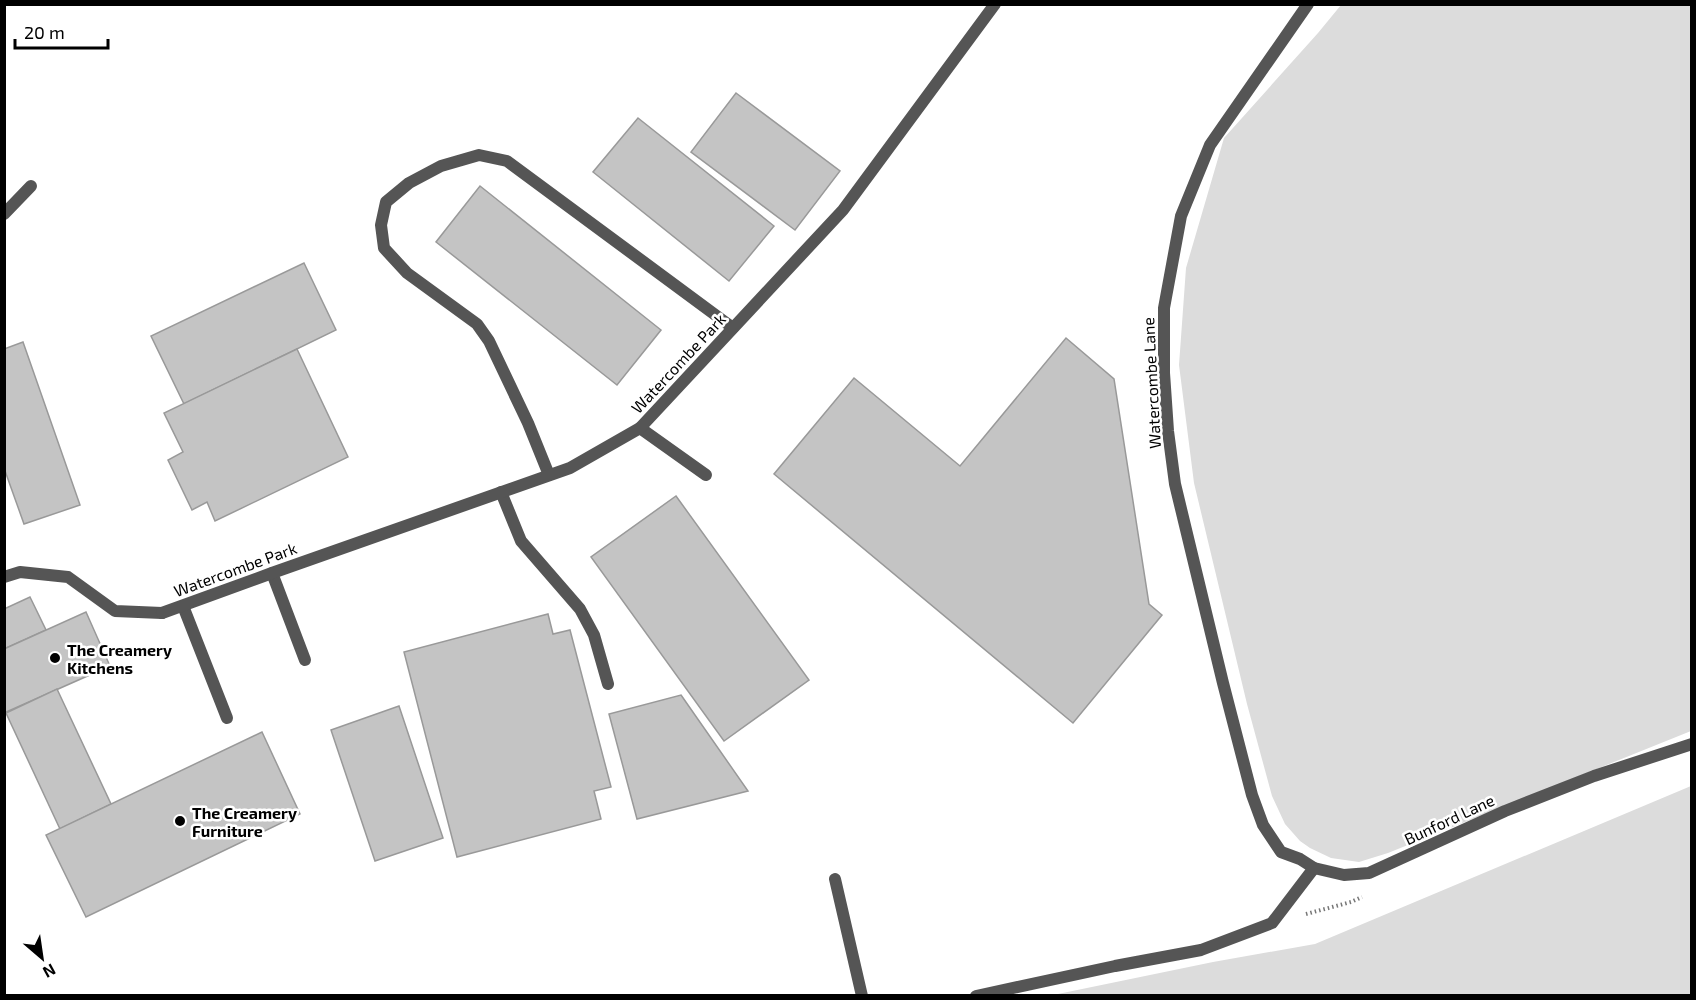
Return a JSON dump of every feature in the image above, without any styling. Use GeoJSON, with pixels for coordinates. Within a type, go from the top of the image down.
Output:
{"type":"FeatureCollection","features":[{"type":"Feature","properties":{"kind":"street","name":"Watercombe Park"},"geometry":{"type":"LineString","coordinates":[[4,577],[20,572],[68,578],[114,611],[162,614],[570,468],[640,428],[843,210],[995,4]]}},
{"type":"Feature","properties":{"kind":"street","name":"Watercombe Lane"},"geometry":{"type":"LineString","coordinates":[[1252,795],[1175,484],[1164,373],[1164,308],[1181,216],[1210,145],[1308,4]]}},
{"type":"Feature","properties":{"kind":"street"},"geometry":{"type":"LineString","coordinates":[[549,475],[489,341],[477,324],[407,273],[384,248],[381,225],[386,202],[409,183],[441,166],[479,155],[507,161],[733,328]]}},
{"type":"Feature","properties":{"kind":"street"},"geometry":{"type":"LineString","coordinates":[[4,214],[31,186]]}},
{"type":"Feature","properties":{"kind":"street"},"geometry":{"type":"LineString","coordinates":[[640,428],[706,475]]}},
{"type":"Feature","properties":{"kind":"street"},"geometry":{"type":"LineString","coordinates":[[501,492],[521,542],[580,609],[594,636],[608,684]]}},
{"type":"Feature","properties":{"kind":"street"},"geometry":{"type":"LineString","coordinates":[[272,573],[305,660]]}},
{"type":"Feature","properties":{"kind":"street"},"geometry":{"type":"LineString","coordinates":[[183,606],[227,718]]}},
{"type":"Feature","properties":{"kind":"street","name":"Bunford Lane"},"geometry":{"type":"LineString","coordinates":[[1252,795],[1263,825],[1281,852],[1300,859],[1314,868],[1344,875],[1370,873],[1504,811],[1594,777],[1692,744]]}},
{"type":"Feature","properties":{"kind":"street"},"geometry":{"type":"LineString","coordinates":[[976,996],[1202,950],[1272,923],[1314,868]]}},
{"type":"Feature","properties":{"kind":"street"},"geometry":{"type":"LineString","coordinates":[[835,879],[862,996]]}},
{"type":"Feature","properties":{"kind":"shaded area"},"geometry":{"type":"Polygon","coordinates":[[[1341,5],[1691,5],[1691,731],[1388,853],[1359,862],[1331,858],[1300,841],[1285,824],[1272,796],[1247,704],[1194,483],[1179,365],[1186,268],[1224,138],[1341,5]]]}},
{"type":"Feature","properties":{"kind":"shaded area"},"geometry":{"type":"Polygon","coordinates":[[[1691,786],[1691,995],[1053,995],[1213,962],[1315,944],[1691,786]]]}},
{"type":"Feature","properties":{"kind":"building"},"geometry":{"type":"Polygon","coordinates":[[[736,93],[840,171],[795,230],[691,152],[736,93]]]}},
{"type":"Feature","properties":{"kind":"building"},"geometry":{"type":"Polygon","coordinates":[[[638,118],[774,226],[729,281],[593,172],[638,118]]]}},
{"type":"Feature","properties":{"kind":"building"},"geometry":{"type":"Polygon","coordinates":[[[480,186],[661,330],[617,385],[436,242],[480,186]]]}},
{"type":"Feature","properties":{"kind":"building"},"geometry":{"type":"Polygon","coordinates":[[[304,263],[336,330],[184,404],[151,336],[304,263]]]}},
{"type":"Feature","properties":{"kind":"building"},"geometry":{"type":"Polygon","coordinates":[[[1066,338],[1114,379],[1149,604],[1162,615],[1073,723],[774,474],[854,378],[960,466],[1066,338]]]}},
{"type":"Feature","properties":{"kind":"building"},"geometry":{"type":"Polygon","coordinates":[[[23,342],[80,505],[24,524],[4,468],[4,349],[23,342]]]}},
{"type":"Feature","properties":{"kind":"building"},"geometry":{"type":"Polygon","coordinates":[[[297,349],[348,457],[215,521],[207,502],[192,510],[168,460],[183,452],[164,413],[297,349]]]}},
{"type":"Feature","properties":{"kind":"building"},"geometry":{"type":"Polygon","coordinates":[[[676,496],[809,680],[724,741],[591,557],[676,496]]]}},
{"type":"Feature","properties":{"kind":"building"},"geometry":{"type":"Polygon","coordinates":[[[30,597],[46,630],[4,649],[4,609],[30,597]]]}},
{"type":"Feature","properties":{"kind":"building","name":"The Creamery Kitchens"},"geometry":{"type":"Polygon","coordinates":[[[86,612],[110,666],[4,713],[4,649],[86,612]]]}},
{"type":"Feature","properties":{"kind":"building"},"geometry":{"type":"Polygon","coordinates":[[[548,614],[553,634],[570,630],[611,787],[594,791],[601,819],[457,857],[404,652],[548,614]]]}},
{"type":"Feature","properties":{"kind":"building"},"geometry":{"type":"Polygon","coordinates":[[[57,689],[111,804],[60,829],[6,713],[57,689]]]}},
{"type":"Feature","properties":{"kind":"building"},"geometry":{"type":"Polygon","coordinates":[[[681,695],[748,791],[637,819],[609,714],[681,695]]]}},
{"type":"Feature","properties":{"kind":"building"},"geometry":{"type":"Polygon","coordinates":[[[399,706],[443,838],[375,861],[331,730],[399,706]]]}},
{"type":"Feature","properties":{"kind":"building","name":"The Creamery Furniture"},"geometry":{"type":"Polygon","coordinates":[[[262,732],[300,814],[86,917],[46,835],[262,732]]]}},
{"type":"Feature","properties":{"kind":"place","name":"The Creamery Kitchens"},"geometry":{"type":"Point","coordinates":[55,658]}},
{"type":"Feature","properties":{"kind":"place","name":"The Creamery Furniture"},"geometry":{"type":"Point","coordinates":[180,821]}}]}
